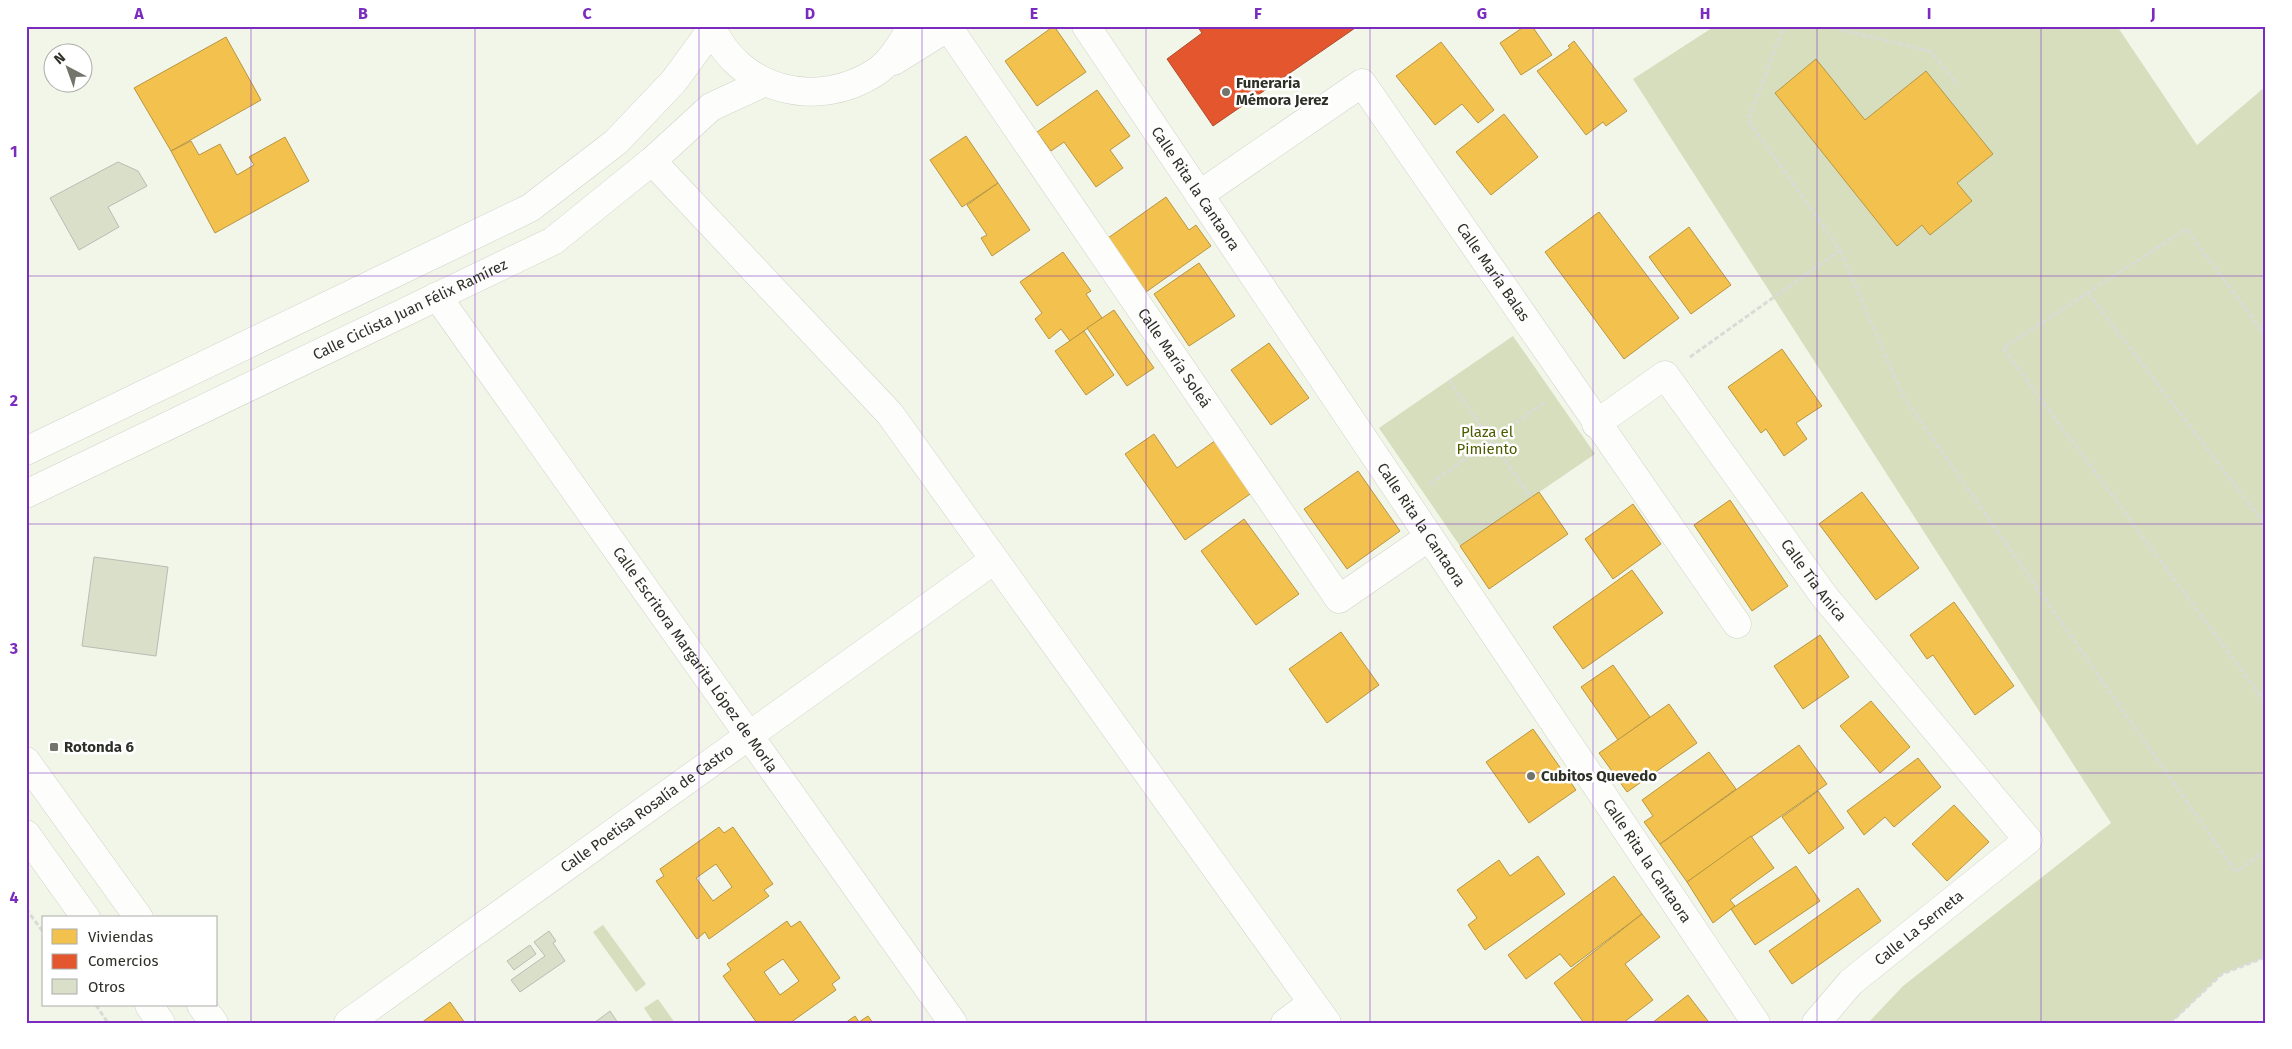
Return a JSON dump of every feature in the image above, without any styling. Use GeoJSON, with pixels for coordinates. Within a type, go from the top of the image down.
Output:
{"type":"FeatureCollection","features":[{"type":"Feature","properties":{"kind":"street"},"geometry":{"type":"LineString","coordinates":[[878,71],[901,45],[911,26]]}},
{"type":"Feature","properties":{"kind":"street","name":"Calle Rita la Cantaora"},"geometry":{"type":"LineString","coordinates":[[1086,26],[1756,1023]]}},
{"type":"Feature","properties":{"kind":"street"},"geometry":{"type":"LineString","coordinates":[[26,450],[530,208],[616,142],[674,81],[711,27],[732,58],[765,82],[801,92],[820,92],[838,89],[878,71],[949,27]]}},
{"type":"Feature","properties":{"kind":"street","name":"Calle María Soleá"},"geometry":{"type":"LineString","coordinates":[[949,27],[1339,599],[1429,537]]}},
{"type":"Feature","properties":{"kind":"street","name":"Calle Ciclista Juan Félix Ramírez"},"geometry":{"type":"LineString","coordinates":[[26,494],[554,241],[652,161],[711,107],[765,82]]}},
{"type":"Feature","properties":{"kind":"street","name":"Calle María Balas"},"geometry":{"type":"LineString","coordinates":[[1199,195],[1362,83],[1596,424],[1737,624]]}},
{"type":"Feature","properties":{"kind":"street"},"geometry":{"type":"LineString","coordinates":[[652,161],[890,414],[1320,1013],[1285,1023]]}},
{"type":"Feature","properties":{"kind":"street","name":"Calle Escritora Margarita López de Morla"},"geometry":{"type":"LineString","coordinates":[[437,296],[953,1023]]}},
{"type":"Feature","properties":{"kind":"street"},"geometry":{"type":"LineString","coordinates":[[1596,424],[1665,375]]}},
{"type":"Feature","properties":{"kind":"street","name":"Calle Tía Anica"},"geometry":{"type":"LineString","coordinates":[[1665,375],[1824,596],[2028,840]]}},
{"type":"Feature","properties":{"kind":"street","name":"Calle Poetisa Rosalía de Castro"},"geometry":{"type":"LineString","coordinates":[[348,1023],[994,560]]}},
{"type":"Feature","properties":{"kind":"street"},"geometry":{"type":"LineString","coordinates":[[26,760],[138,916]]}},
{"type":"Feature","properties":{"kind":"street"},"geometry":{"type":"LineString","coordinates":[[26,834],[85,916]]}},
{"type":"Feature","properties":{"kind":"street","name":"Calle La Serneta"},"geometry":{"type":"LineString","coordinates":[[1816,1023],[1851,982],[2028,840]]}},
{"type":"Feature","properties":{"kind":"street"},"geometry":{"type":"LineString","coordinates":[[150,1006],[162,1023]]}},
{"type":"Feature","properties":{"kind":"street"},"geometry":{"type":"LineString","coordinates":[[202,1006],[214,1023]]}},
{"type":"Feature","properties":{"kind":"path"},"geometry":{"type":"LineString","coordinates":[[1784,26],[1748,120],[1840,250],[1903,396],[2236,872],[2266,850]]}},
{"type":"Feature","properties":{"kind":"path"},"geometry":{"type":"LineString","coordinates":[[1825,26],[1930,51],[1958,85]]}},
{"type":"Feature","properties":{"kind":"path"},"geometry":{"type":"LineString","coordinates":[[2266,336],[2186,229],[2003,348],[2266,703]]}},
{"type":"Feature","properties":{"kind":"path"},"geometry":{"type":"LineString","coordinates":[[1665,375],[1840,250]]}},
{"type":"Feature","properties":{"kind":"path"},"geometry":{"type":"LineString","coordinates":[[2088,293],[2266,526]]}},
{"type":"Feature","properties":{"kind":"path"},"geometry":{"type":"LineString","coordinates":[[1449,380],[1531,498]]}},
{"type":"Feature","properties":{"kind":"path"},"geometry":{"type":"LineString","coordinates":[[1406,502],[1570,384]]}},
{"type":"Feature","properties":{"kind":"path"},"geometry":{"type":"LineString","coordinates":[[26,908],[42,930]]}},
{"type":"Feature","properties":{"kind":"path"},"geometry":{"type":"LineString","coordinates":[[2170,1023],[2222,974],[2266,957]]}},
{"type":"Feature","properties":{"kind":"path"},"geometry":{"type":"LineString","coordinates":[[97,1006],[108,1023]]}},
{"type":"Feature","properties":{"kind":"green space"},"geometry":{"type":"Polygon","coordinates":[[[1715,26],[2117,26],[2197,145],[2266,86],[2266,957],[2222,974],[2171,1023],[1868,1023],[1903,986],[2111,823],[1633,79],[1715,26]]]}},
{"type":"Feature","properties":{"kind":"green space","name":"Plaza el Pimiento"},"geometry":{"type":"Polygon","coordinates":[[[1513,336],[1595,454],[1460,546],[1379,428],[1513,336]]]}},
{"type":"Feature","properties":{"kind":"green space"},"geometry":{"type":"Polygon","coordinates":[[[603,925],[646,984],[636,992],[593,932],[603,925]]]}},
{"type":"Feature","properties":{"kind":"green space"},"geometry":{"type":"Polygon","coordinates":[[[658,999],[675,1023],[654,1023],[644,1008],[658,999]]]}},
{"type":"Feature","properties":{"kind":"building: Viviendas"},"geometry":{"type":"Polygon","coordinates":[[[1054,26],[1086,72],[1037,106],[1005,61],[1054,26]]]}},
{"type":"Feature","properties":{"kind":"building: Viviendas"},"geometry":{"type":"Polygon","coordinates":[[[1525,26],[1532,26],[1552,55],[1521,75],[1500,43],[1525,26]]]}},
{"type":"Feature","properties":{"kind":"building: Viviendas"},"geometry":{"type":"Polygon","coordinates":[[[226,37],[261,100],[171,151],[134,88],[226,37]]]}},
{"type":"Feature","properties":{"kind":"building: Viviendas"},"geometry":{"type":"Polygon","coordinates":[[[1574,41],[1627,111],[1606,126],[1603,122],[1586,135],[1537,71],[1570,48],[1568,46],[1574,41]]]}},
{"type":"Feature","properties":{"kind":"building: Viviendas"},"geometry":{"type":"Polygon","coordinates":[[[1441,42],[1494,110],[1478,123],[1462,104],[1435,125],[1396,76],[1441,42]]]}},
{"type":"Feature","properties":{"kind":"building: Viviendas"},"geometry":{"type":"Polygon","coordinates":[[[1816,59],[1865,120],[1926,71],[1993,154],[1957,183],[1972,201],[1930,235],[1922,225],[1897,246],[1775,93],[1816,59]]]}},
{"type":"Feature","properties":{"kind":"building: Viviendas"},"geometry":{"type":"Polygon","coordinates":[[[1097,90],[1130,136],[1110,150],[1123,168],[1096,187],[1064,142],[1051,151],[1037,132],[1097,90]]]}},
{"type":"Feature","properties":{"kind":"building: Viviendas"},"geometry":{"type":"Polygon","coordinates":[[[1504,114],[1538,157],[1491,195],[1456,152],[1504,114]]]}},
{"type":"Feature","properties":{"kind":"building: Viviendas"},"geometry":{"type":"Polygon","coordinates":[[[966,136],[998,183],[962,207],[930,160],[966,136]]]}},
{"type":"Feature","properties":{"kind":"building: Viviendas"},"geometry":{"type":"Polygon","coordinates":[[[285,137],[309,181],[215,233],[171,151],[191,141],[199,155],[220,144],[237,175],[254,165],[249,157],[285,137]]]}},
{"type":"Feature","properties":{"kind":"building: Viviendas"},"geometry":{"type":"Polygon","coordinates":[[[998,183],[1030,230],[992,256],[981,238],[987,235],[967,205],[998,183]]]}},
{"type":"Feature","properties":{"kind":"building: Viviendas"},"geometry":{"type":"Polygon","coordinates":[[[1166,197],[1189,230],[1196,225],[1211,246],[1146,292],[1108,238],[1166,197]]]}},
{"type":"Feature","properties":{"kind":"building: Viviendas"},"geometry":{"type":"Polygon","coordinates":[[[1599,212],[1679,318],[1624,359],[1545,252],[1599,212]]]}},
{"type":"Feature","properties":{"kind":"building: Viviendas"},"geometry":{"type":"Polygon","coordinates":[[[1689,227],[1731,285],[1691,314],[1649,257],[1689,227]]]}},
{"type":"Feature","properties":{"kind":"building: Viviendas"},"geometry":{"type":"Polygon","coordinates":[[[1063,252],[1091,291],[1086,294],[1102,318],[1070,341],[1061,329],[1049,339],[1035,319],[1042,313],[1020,282],[1063,252]]]}},
{"type":"Feature","properties":{"kind":"building: Viviendas"},"geometry":{"type":"Polygon","coordinates":[[[1199,263],[1235,316],[1189,346],[1154,294],[1199,263]]]}},
{"type":"Feature","properties":{"kind":"building: Viviendas"},"geometry":{"type":"Polygon","coordinates":[[[1114,310],[1154,368],[1127,386],[1087,328],[1114,310]]]}},
{"type":"Feature","properties":{"kind":"building: Viviendas"},"geometry":{"type":"Polygon","coordinates":[[[1084,331],[1114,375],[1086,395],[1055,351],[1084,331]]]}},
{"type":"Feature","properties":{"kind":"building: Viviendas"},"geometry":{"type":"Polygon","coordinates":[[[1269,343],[1309,398],[1271,425],[1231,370],[1269,343]]]}},
{"type":"Feature","properties":{"kind":"building: Viviendas"},"geometry":{"type":"Polygon","coordinates":[[[1782,349],[1822,406],[1796,423],[1807,439],[1784,456],[1766,429],[1761,433],[1728,387],[1782,349]]]}},
{"type":"Feature","properties":{"kind":"building: Viviendas"},"geometry":{"type":"Polygon","coordinates":[[[1154,434],[1177,468],[1216,440],[1253,492],[1185,540],[1125,454],[1154,434]]]}},
{"type":"Feature","properties":{"kind":"building: Viviendas"},"geometry":{"type":"Polygon","coordinates":[[[1358,471],[1400,531],[1347,569],[1304,509],[1358,471]]]}},
{"type":"Feature","properties":{"kind":"building: Viviendas"},"geometry":{"type":"Polygon","coordinates":[[[1539,492],[1568,534],[1489,589],[1460,546],[1539,492]]]}},
{"type":"Feature","properties":{"kind":"building: Viviendas"},"geometry":{"type":"Polygon","coordinates":[[[1862,492],[1919,568],[1876,600],[1819,524],[1862,492]]]}},
{"type":"Feature","properties":{"kind":"building: Viviendas"},"geometry":{"type":"Polygon","coordinates":[[[1730,500],[1788,586],[1752,611],[1694,525],[1730,500]]]}},
{"type":"Feature","properties":{"kind":"building: Viviendas"},"geometry":{"type":"Polygon","coordinates":[[[1633,504],[1661,544],[1613,579],[1585,539],[1633,504]]]}},
{"type":"Feature","properties":{"kind":"building: Viviendas"},"geometry":{"type":"Polygon","coordinates":[[[1244,519],[1299,594],[1256,625],[1201,551],[1244,519]]]}},
{"type":"Feature","properties":{"kind":"building: Viviendas"},"geometry":{"type":"Polygon","coordinates":[[[1632,570],[1663,613],[1583,669],[1553,627],[1632,570]]]}},
{"type":"Feature","properties":{"kind":"building: Viviendas"},"geometry":{"type":"Polygon","coordinates":[[[1954,602],[2014,686],[1975,715],[1933,655],[1927,659],[1910,635],[1954,602]]]}},
{"type":"Feature","properties":{"kind":"building: Viviendas"},"geometry":{"type":"Polygon","coordinates":[[[1341,632],[1379,685],[1327,723],[1289,669],[1341,632]]]}},
{"type":"Feature","properties":{"kind":"building: Viviendas"},"geometry":{"type":"Polygon","coordinates":[[[1820,635],[1849,677],[1803,709],[1774,666],[1820,635]]]}},
{"type":"Feature","properties":{"kind":"building: Viviendas"},"geometry":{"type":"Polygon","coordinates":[[[1613,665],[1650,717],[1618,740],[1581,687],[1613,665]]]}},
{"type":"Feature","properties":{"kind":"building: Viviendas"},"geometry":{"type":"Polygon","coordinates":[[[1871,701],[1910,747],[1880,773],[1840,726],[1871,701]]]}},
{"type":"Feature","properties":{"kind":"building: Viviendas"},"geometry":{"type":"Polygon","coordinates":[[[1669,704],[1697,743],[1627,792],[1599,753],[1669,704]]]}},
{"type":"Feature","properties":{"kind":"building: Viviendas","name":"Cubitos Quevedo"},"geometry":{"type":"Polygon","coordinates":[[[1533,729],[1576,790],[1529,823],[1486,762],[1533,729]]]}},
{"type":"Feature","properties":{"kind":"building: Viviendas"},"geometry":{"type":"Polygon","coordinates":[[[1799,745],[1827,784],[1687,882],[1660,844],[1799,745]]]}},
{"type":"Feature","properties":{"kind":"building: Viviendas"},"geometry":{"type":"Polygon","coordinates":[[[1709,752],[1736,789],[1660,844],[1644,822],[1653,816],[1642,800],[1709,752]]]}},
{"type":"Feature","properties":{"kind":"building: Viviendas"},"geometry":{"type":"Polygon","coordinates":[[[1918,758],[1941,787],[1894,827],[1885,817],[1864,835],[1847,811],[1918,758]]]}},
{"type":"Feature","properties":{"kind":"building: Viviendas"},"geometry":{"type":"Polygon","coordinates":[[[1818,791],[1844,828],[1809,854],[1782,817],[1818,791]]]}},
{"type":"Feature","properties":{"kind":"building: Viviendas"},"geometry":{"type":"Polygon","coordinates":[[[1954,805],[1989,842],[1947,881],[1912,844],[1954,805]]]}},
{"type":"Feature","properties":{"kind":"building: Viviendas"},"geometry":{"type":"Polygon","coordinates":[[[719,827],[724,833],[733,827],[773,884],[764,890],[769,896],[709,939],[705,932],[697,939],[656,881],[664,876],[660,869],[719,827]],[[716,864],[696,878],[713,901],[732,887],[716,864]]]}},
{"type":"Feature","properties":{"kind":"building: Viviendas"},"geometry":{"type":"Polygon","coordinates":[[[1751,836],[1774,868],[1730,900],[1735,906],[1713,923],[1687,882],[1751,836]]]}},
{"type":"Feature","properties":{"kind":"building: Viviendas"},"geometry":{"type":"Polygon","coordinates":[[[1538,856],[1565,894],[1485,950],[1468,925],[1477,918],[1457,890],[1499,860],[1510,876],[1538,856]]]}},
{"type":"Feature","properties":{"kind":"building: Viviendas"},"geometry":{"type":"Polygon","coordinates":[[[1796,866],[1820,901],[1755,945],[1731,909],[1796,866]]]}},
{"type":"Feature","properties":{"kind":"building: Viviendas"},"geometry":{"type":"Polygon","coordinates":[[[1614,876],[1642,914],[1571,967],[1560,954],[1526,979],[1508,955],[1614,876]]]}},
{"type":"Feature","properties":{"kind":"building: Viviendas"},"geometry":{"type":"Polygon","coordinates":[[[1858,888],[1881,921],[1792,984],[1769,951],[1858,888]]]}},
{"type":"Feature","properties":{"kind":"building: Viviendas"},"geometry":{"type":"Polygon","coordinates":[[[1642,914],[1660,937],[1625,964],[1653,1000],[1623,1023],[1584,1023],[1554,983],[1642,914]]]}},
{"type":"Feature","properties":{"kind":"building: Viviendas"},"geometry":{"type":"Polygon","coordinates":[[[787,921],[791,927],[800,921],[840,978],[832,984],[836,990],[790,1023],[757,1023],[723,976],[731,970],[727,964],[787,921]],[[783,959],[764,972],[780,995],[799,981],[783,959]]]}},
{"type":"Feature","properties":{"kind":"building: Viviendas"},"geometry":{"type":"Polygon","coordinates":[[[1688,995],[1708,1021],[1706,1023],[1652,1023],[1688,995]]]}},
{"type":"Feature","properties":{"kind":"building: Viviendas"},"geometry":{"type":"Polygon","coordinates":[[[450,1002],[465,1023],[421,1023],[450,1002]]]}},
{"type":"Feature","properties":{"kind":"building: Viviendas"},"geometry":{"type":"Polygon","coordinates":[[[855,1016],[859,1022],[868,1016],[873,1023],[845,1023],[855,1016]]]}},
{"type":"Feature","properties":{"kind":"building: Comercios","name":"Funeraria Mémora Jerez"},"geometry":{"type":"Polygon","coordinates":[[[1197,26],[1358,26],[1213,126],[1167,59],[1202,33],[1197,26]]]}},
{"type":"Feature","properties":{"kind":"building: Otros"},"geometry":{"type":"Polygon","coordinates":[[[118,162],[138,171],[147,186],[108,207],[119,227],[79,250],[50,198],[118,162]]]}},
{"type":"Feature","properties":{"kind":"building: Otros"},"geometry":{"type":"Polygon","coordinates":[[[94,557],[168,567],[156,656],[82,646],[94,557]]]}},
{"type":"Feature","properties":{"kind":"building: Otros"},"geometry":{"type":"Polygon","coordinates":[[[549,931],[556,941],[553,943],[565,961],[520,992],[511,980],[545,956],[534,942],[549,931]]]}},
{"type":"Feature","properties":{"kind":"building: Otros"},"geometry":{"type":"Polygon","coordinates":[[[530,945],[536,954],[514,970],[507,961],[530,945]]]}},
{"type":"Feature","properties":{"kind":"building: Otros"},"geometry":{"type":"Polygon","coordinates":[[[610,1011],[618,1023],[594,1023],[610,1011]]]}},
{"type":"Feature","properties":{"kind":"place","name":"Funeraria Mémora Jerez"},"geometry":{"type":"Point","coordinates":[1226,92]}},
{"type":"Feature","properties":{"kind":"place","name":"Rotonda 6"},"geometry":{"type":"Point","coordinates":[54,747]}},
{"type":"Feature","properties":{"kind":"place","name":"Cubitos Quevedo"},"geometry":{"type":"Point","coordinates":[1531,776]}}]}
